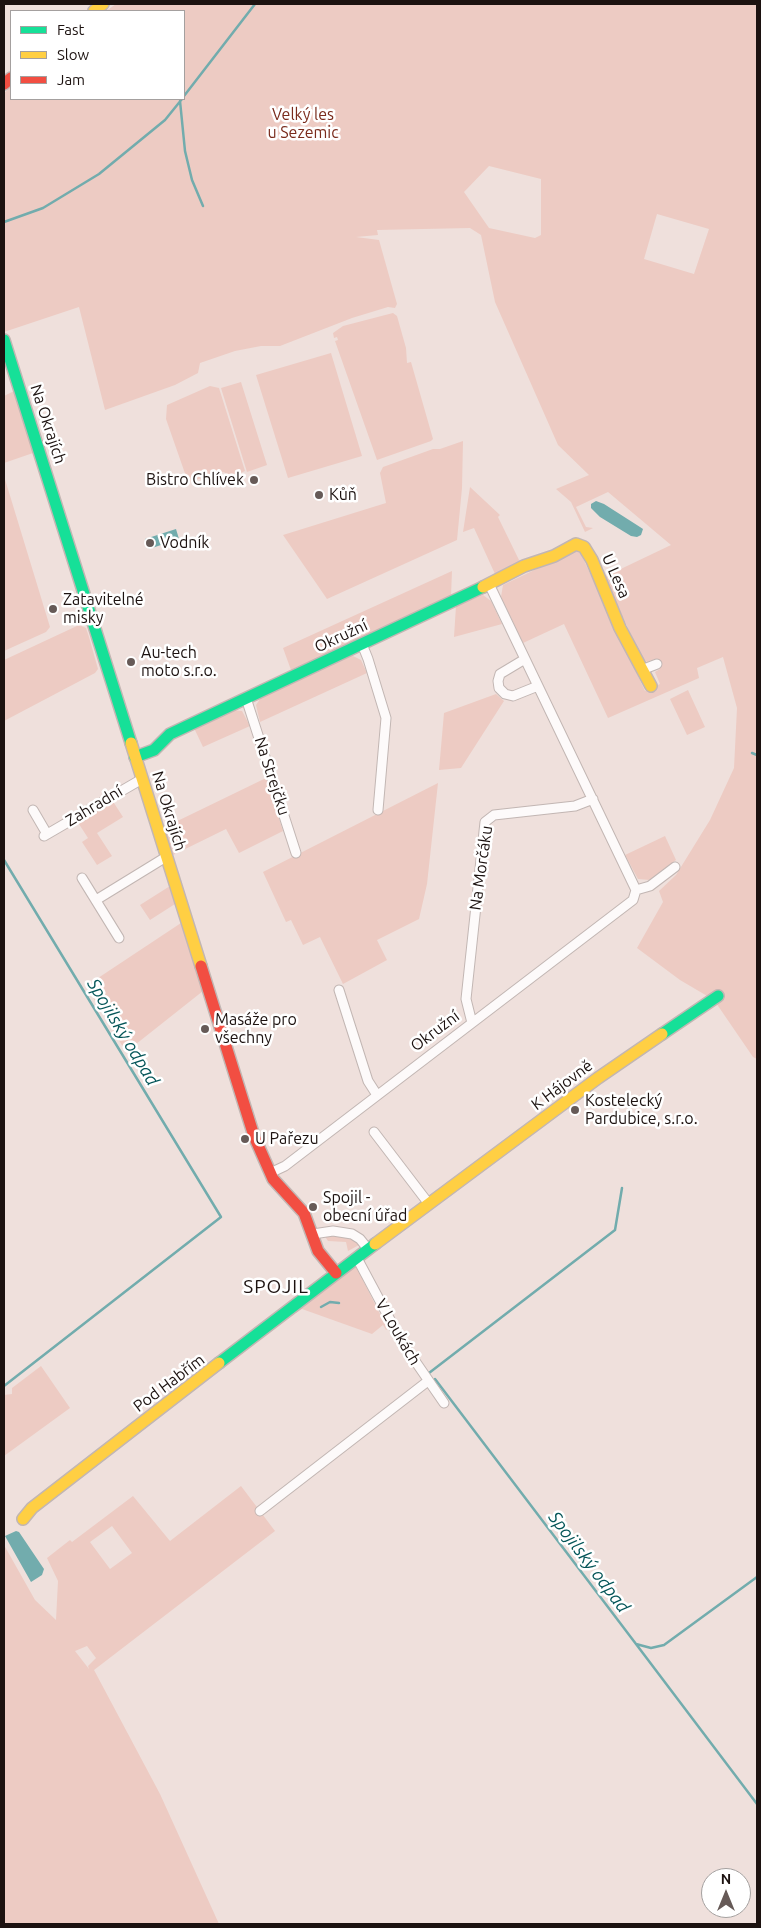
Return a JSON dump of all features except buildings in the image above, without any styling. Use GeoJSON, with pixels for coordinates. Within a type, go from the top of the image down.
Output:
{"type":"FeatureCollection","features":[{"type":"Feature","properties":{"kind":"street","name":"Na Okrajích"},"geometry":{"type":"LineString","coordinates":[[4,340],[254,1136],[270,1173],[278,1185],[301,1209],[313,1234],[318,1251],[336,1273]]}},
{"type":"Feature","properties":{"kind":"street","name":"U Lesa"},"geometry":{"type":"LineString","coordinates":[[490,584],[524,566],[554,556],[572,545],[582,544],[602,582],[635,659],[644,669],[651,686]]}},
{"type":"Feature","properties":{"kind":"street","name":"Okružní"},"geometry":{"type":"LineString","coordinates":[[135,757],[154,750],[170,734],[490,584]]}},
{"type":"Feature","properties":{"kind":"street"},"geometry":{"type":"LineString","coordinates":[[490,584],[636,890]]}},
{"type":"Feature","properties":{"kind":"street"},"geometry":{"type":"LineString","coordinates":[[362,644],[386,718],[378,810]]}},
{"type":"Feature","properties":{"kind":"street"},"geometry":{"type":"LineString","coordinates":[[525,659],[502,672],[498,681],[499,688],[505,694],[513,696],[538,686]]}},
{"type":"Feature","properties":{"kind":"street"},"geometry":{"type":"LineString","coordinates":[[644,669],[656,664]]}},
{"type":"Feature","properties":{"kind":"street","name":"Na Strejčku"},"geometry":{"type":"LineString","coordinates":[[246,698],[296,853]]}},
{"type":"Feature","properties":{"kind":"street","name":"Zahradní"},"geometry":{"type":"LineString","coordinates":[[33,810],[45,835],[142,779]]}},
{"type":"Feature","properties":{"kind":"street","name":"Na Morčáku"},"geometry":{"type":"LineString","coordinates":[[472,1023],[466,999],[485,822],[494,814],[575,806],[592,799]]}},
{"type":"Feature","properties":{"kind":"street"},"geometry":{"type":"LineString","coordinates":[[96,900],[166,858]]}},
{"type":"Feature","properties":{"kind":"street","name":"Okružní"},"geometry":{"type":"LineString","coordinates":[[270,1173],[284,1166],[633,900],[636,890],[650,886],[675,868]]}},
{"type":"Feature","properties":{"kind":"street"},"geometry":{"type":"LineString","coordinates":[[82,878],[119,938]]}},
{"type":"Feature","properties":{"kind":"street"},"geometry":{"type":"LineString","coordinates":[[339,990],[368,1081],[378,1095]]}},
{"type":"Feature","properties":{"kind":"street","name":"K Hájovně"},"geometry":{"type":"LineString","coordinates":[[336,1273],[598,1078],[718,996]]}},
{"type":"Feature","properties":{"kind":"street"},"geometry":{"type":"LineString","coordinates":[[374,1132],[429,1204]]}},
{"type":"Feature","properties":{"kind":"street"},"geometry":{"type":"LineString","coordinates":[[313,1234],[333,1232],[352,1234],[360,1238],[368,1250]]}},
{"type":"Feature","properties":{"kind":"street","name":"V Loukách"},"geometry":{"type":"LineString","coordinates":[[357,1258],[402,1342],[444,1403]]}},
{"type":"Feature","properties":{"kind":"street","name":"Pod Habřím"},"geometry":{"type":"LineString","coordinates":[[23,1519],[32,1508],[336,1273]]}},
{"type":"Feature","properties":{"kind":"street"},"geometry":{"type":"LineString","coordinates":[[260,1511],[428,1381]]}},
{"type":"Feature","properties":{"kind":"green space","name":"Velký les u Sezemic"},"geometry":{"type":"Polygon","coordinates":[[[116,4],[757,4],[757,1059],[753,1057],[714,1000],[680,980],[637,948],[663,902],[659,891],[676,875],[710,820],[734,768],[737,708],[723,657],[697,668],[699,678],[608,718],[564,624],[523,643],[501,597],[503,585],[576,550],[581,554],[645,691],[660,684],[655,672],[660,669],[655,659],[647,662],[642,658],[604,577],[671,545],[608,492],[576,507],[586,527],[593,528],[585,532],[571,502],[556,489],[589,475],[558,445],[495,302],[481,235],[470,228],[377,230],[378,235],[356,237],[379,240],[397,304],[395,308],[388,307],[352,318],[280,346],[261,346],[235,351],[200,363],[198,373],[175,385],[105,410],[79,307],[4,332],[4,93],[10,88],[10,100],[185,100],[185,10],[107,10],[116,4]],[[489,166],[464,192],[489,228],[535,238],[541,235],[541,179],[489,166]],[[657,214],[644,259],[694,274],[709,229],[657,214]]]}},
{"type":"Feature","properties":{"kind":"green space"},"geometry":{"type":"Polygon","coordinates":[[[393,313],[397,316],[406,348],[407,363],[411,362],[433,439],[377,460],[335,341],[338,340],[337,337],[334,338],[333,333],[343,326],[393,313]]]}},
{"type":"Feature","properties":{"kind":"green space"},"geometry":{"type":"Polygon","coordinates":[[[331,353],[362,456],[288,478],[256,375],[331,353]]]}},
{"type":"Feature","properties":{"kind":"green space"},"geometry":{"type":"Polygon","coordinates":[[[241,382],[267,465],[247,472],[221,388],[241,382]]]}},
{"type":"Feature","properties":{"kind":"green space"},"geometry":{"type":"Polygon","coordinates":[[[210,386],[219,388],[245,471],[230,478],[224,472],[188,482],[166,419],[167,405],[210,386]]]}},
{"type":"Feature","properties":{"kind":"green space"},"geometry":{"type":"Polygon","coordinates":[[[14,391],[33,453],[4,463],[4,396],[14,391]]]}},
{"type":"Feature","properties":{"kind":"green space"},"geometry":{"type":"Polygon","coordinates":[[[463,441],[462,488],[457,540],[327,599],[283,535],[386,503],[380,473],[383,467],[433,449],[440,449],[463,441]]]}},
{"type":"Feature","properties":{"kind":"green space"},"geometry":{"type":"Polygon","coordinates":[[[4,476],[50,627],[46,632],[4,651],[4,476]]]}},
{"type":"Feature","properties":{"kind":"green space"},"geometry":{"type":"Polygon","coordinates":[[[470,487],[500,515],[498,517],[519,560],[523,561],[495,574],[474,528],[463,532],[470,487]]]}},
{"type":"Feature","properties":{"kind":"green space"},"geometry":{"type":"Polygon","coordinates":[[[452,571],[451,596],[291,670],[283,648],[452,571]]]}},
{"type":"Feature","properties":{"kind":"green space"},"geometry":{"type":"Polygon","coordinates":[[[483,595],[491,601],[502,624],[454,637],[456,606],[483,595]]]}},
{"type":"Feature","properties":{"kind":"green space"},"geometry":{"type":"Polygon","coordinates":[[[79,625],[86,628],[98,669],[95,673],[4,721],[4,660],[79,625]]]}},
{"type":"Feature","properties":{"kind":"green space"},"geometry":{"type":"Polygon","coordinates":[[[353,656],[361,660],[367,673],[260,722],[256,705],[262,696],[346,657],[353,656]]]}},
{"type":"Feature","properties":{"kind":"green space"},"geometry":{"type":"Polygon","coordinates":[[[688,690],[705,727],[687,735],[670,699],[688,690]]]}},
{"type":"Feature","properties":{"kind":"green space"},"geometry":{"type":"Polygon","coordinates":[[[496,694],[504,701],[461,768],[439,770],[444,713],[496,694]]]}},
{"type":"Feature","properties":{"kind":"green space"},"geometry":{"type":"Polygon","coordinates":[[[232,710],[242,711],[250,726],[203,747],[194,728],[232,710]]]}},
{"type":"Feature","properties":{"kind":"green space"},"geometry":{"type":"Polygon","coordinates":[[[266,778],[283,831],[239,853],[226,829],[173,855],[163,828],[266,778]]]}},
{"type":"Feature","properties":{"kind":"green space"},"geometry":{"type":"Polygon","coordinates":[[[438,783],[427,884],[419,919],[377,940],[387,960],[343,984],[320,937],[303,945],[291,920],[286,922],[263,872],[438,783]]]}},
{"type":"Feature","properties":{"kind":"green space"},"geometry":{"type":"Polygon","coordinates":[[[112,800],[123,817],[97,833],[112,856],[97,865],[82,842],[88,838],[77,821],[112,800]]]}},
{"type":"Feature","properties":{"kind":"green space"},"geometry":{"type":"Polygon","coordinates":[[[665,836],[676,860],[650,880],[638,879],[625,855],[665,836]]]}},
{"type":"Feature","properties":{"kind":"green space"},"geometry":{"type":"Polygon","coordinates":[[[170,886],[175,904],[150,920],[140,905],[170,886]]]}},
{"type":"Feature","properties":{"kind":"green space"},"geometry":{"type":"Polygon","coordinates":[[[181,923],[203,991],[126,1052],[86,986],[181,923]]]}},
{"type":"Feature","properties":{"kind":"green space"},"geometry":{"type":"Polygon","coordinates":[[[336,1233],[353,1238],[359,1245],[348,1251],[346,1242],[328,1241],[324,1235],[336,1233]]]}},
{"type":"Feature","properties":{"kind":"green space"},"geometry":{"type":"Polygon","coordinates":[[[355,1266],[359,1267],[363,1274],[363,1280],[380,1314],[384,1314],[390,1328],[386,1330],[383,1325],[372,1334],[302,1309],[296,1313],[294,1310],[355,1266]]]}},
{"type":"Feature","properties":{"kind":"green space"},"geometry":{"type":"Polygon","coordinates":[[[41,1366],[70,1408],[4,1456],[4,1395],[12,1394],[12,1388],[41,1366]]]}},
{"type":"Feature","properties":{"kind":"green space"},"geometry":{"type":"Polygon","coordinates":[[[241,1486],[275,1531],[94,1670],[160,1794],[219,1924],[4,1924],[4,1545],[35,1600],[56,1620],[58,1581],[47,1558],[70,1540],[72,1542],[133,1496],[170,1541],[241,1486]],[[112,1526],[90,1542],[110,1569],[132,1553],[112,1526]],[[87,1646],[75,1651],[89,1669],[88,1666],[96,1658],[87,1646]]]}},
{"type":"Feature","properties":{"kind":"water"},"geometry":{"type":"Polygon","coordinates":[[[596,501],[604,504],[643,529],[641,535],[637,537],[631,536],[600,517],[591,508],[591,504],[596,501]]]}},
{"type":"Feature","properties":{"kind":"water"},"geometry":{"type":"Polygon","coordinates":[[[176,529],[179,539],[149,549],[145,539],[176,529]]]}},
{"type":"Feature","properties":{"kind":"water"},"geometry":{"type":"Polygon","coordinates":[[[16,1531],[19,1532],[44,1569],[42,1575],[31,1582],[5,1536],[16,1531]]]}},
{"type":"Feature","properties":{"kind":"waterway"},"geometry":{"type":"LineString","coordinates":[[185,95],[255,4]]}},
{"type":"Feature","properties":{"kind":"waterway"},"geometry":{"type":"LineString","coordinates":[[4,222],[43,208],[99,174],[165,120],[181,100]]}},
{"type":"Feature","properties":{"kind":"waterway"},"geometry":{"type":"LineString","coordinates":[[180,101],[185,151],[192,180],[203,206]]}},
{"type":"Feature","properties":{"kind":"waterway"},"geometry":{"type":"LineString","coordinates":[[752,753],[757,755]]}},
{"type":"Feature","properties":{"kind":"waterway","name":"Spojilský odpad"},"geometry":{"type":"LineString","coordinates":[[4,860],[221,1217],[4,1386]]}},
{"type":"Feature","properties":{"kind":"waterway"},"geometry":{"type":"LineString","coordinates":[[429,1373],[615,1230],[622,1188]]}},
{"type":"Feature","properties":{"kind":"waterway"},"geometry":{"type":"LineString","coordinates":[[321,1307],[330,1302],[339,1303]]}},
{"type":"Feature","properties":{"kind":"waterway","name":"Spojilský odpad"},"geometry":{"type":"LineString","coordinates":[[435,1379],[636,1644],[651,1648],[664,1645],[757,1577]]}},
{"type":"Feature","properties":{"kind":"waterway"},"geometry":{"type":"LineString","coordinates":[[636,1644],[757,1804]]}},
{"type":"Feature","properties":{"kind":"traffic: fast"},"geometry":{"type":"LineString","coordinates":[[4,340],[131,743]]}},
{"type":"Feature","properties":{"kind":"traffic: fast"},"geometry":{"type":"LineString","coordinates":[[135,757],[154,750],[170,734],[483,587]]}},
{"type":"Feature","properties":{"kind":"traffic: fast"},"geometry":{"type":"LineString","coordinates":[[662,1034],[718,996]]}},
{"type":"Feature","properties":{"kind":"traffic: fast"},"geometry":{"type":"LineString","coordinates":[[219,1363],[375,1244]]}},
{"type":"Feature","properties":{"kind":"traffic: slow"},"geometry":{"type":"LineString","coordinates":[[95,10],[103,4]]}},
{"type":"Feature","properties":{"kind":"traffic: slow"},"geometry":{"type":"LineString","coordinates":[[483,587],[524,566],[554,556],[576,544],[584,547],[592,560],[620,628],[651,686]]}},
{"type":"Feature","properties":{"kind":"traffic: slow"},"geometry":{"type":"LineString","coordinates":[[131,743],[201,966]]}},
{"type":"Feature","properties":{"kind":"traffic: slow"},"geometry":{"type":"LineString","coordinates":[[375,1244],[598,1078],[662,1034]]}},
{"type":"Feature","properties":{"kind":"traffic: slow"},"geometry":{"type":"LineString","coordinates":[[23,1519],[32,1508],[219,1363]]}},
{"type":"Feature","properties":{"kind":"traffic: jam"},"geometry":{"type":"LineString","coordinates":[[4,84],[10,79]]}},
{"type":"Feature","properties":{"kind":"traffic: jam"},"geometry":{"type":"LineString","coordinates":[[201,966],[254,1136],[273,1179],[304,1213],[318,1251],[336,1273]]}},
{"type":"Feature","properties":{"kind":"place","name":"Bistro Chlívek"},"geometry":{"type":"Point","coordinates":[254,480]}},
{"type":"Feature","properties":{"kind":"place","name":"Kůň"},"geometry":{"type":"Point","coordinates":[319,495]}},
{"type":"Feature","properties":{"kind":"place","name":"Vodník"},"geometry":{"type":"Point","coordinates":[150,543]}},
{"type":"Feature","properties":{"kind":"place","name":"Zatavitelné misky"},"geometry":{"type":"Point","coordinates":[53,609]}},
{"type":"Feature","properties":{"kind":"place","name":"Au-tech moto s.r.o."},"geometry":{"type":"Point","coordinates":[131,662]}},
{"type":"Feature","properties":{"kind":"place","name":"Masáže pro všechny"},"geometry":{"type":"Point","coordinates":[205,1029]}},
{"type":"Feature","properties":{"kind":"place","name":"Kostelecký Pardubice, s.r.o."},"geometry":{"type":"Point","coordinates":[575,1110]}},
{"type":"Feature","properties":{"kind":"place","name":"U Pařezu"},"geometry":{"type":"Point","coordinates":[245,1139]}},
{"type":"Feature","properties":{"kind":"place","name":"Spojil - obecní úřad"},"geometry":{"type":"Point","coordinates":[313,1207]}},
{"type":"Feature","properties":{"kind":"district","name":"SPOJIL"},"geometry":{"type":"Point","coordinates":[276,1287]}}]}
